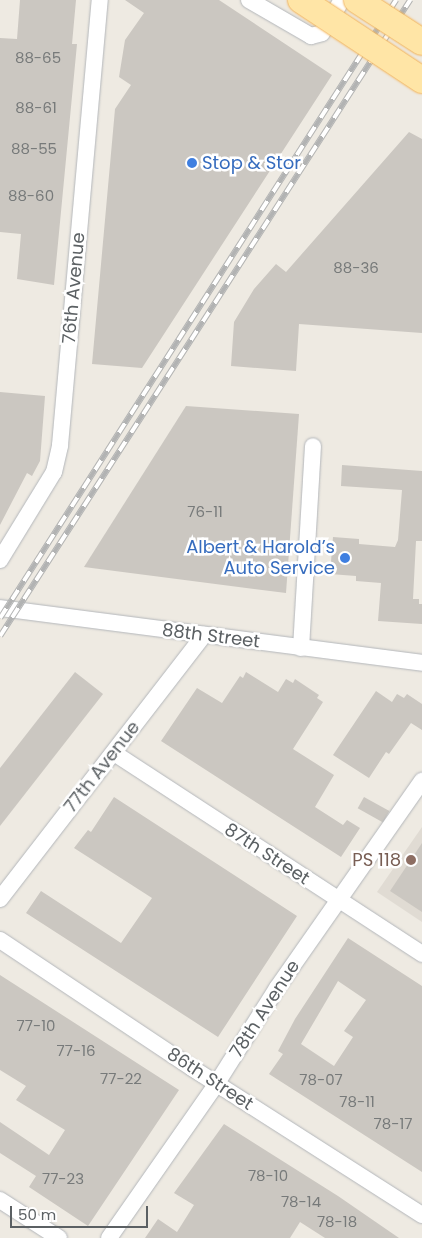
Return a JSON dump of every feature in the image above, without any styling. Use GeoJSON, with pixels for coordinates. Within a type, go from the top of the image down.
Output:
{"type":"FeatureCollection","features":[{"type":"Feature","properties":{"kind":"main road"},"geometry":{"type":"LineString","coordinates":[[301,0],[422,80]]}},
{"type":"Feature","properties":{"kind":"main road"},"geometry":{"type":"LineString","coordinates":[[357,0],[422,42]]}},
{"type":"Feature","properties":{"kind":"street","name":"76th Avenue"},"geometry":{"type":"LineString","coordinates":[[0,560],[54,472],[60,445],[100,0]]}},
{"type":"Feature","properties":{"kind":"street"},"geometry":{"type":"LineString","coordinates":[[249,0],[311,36],[322,33],[342,0]]}},
{"type":"Feature","properties":{"kind":"street"},"geometry":{"type":"LineString","coordinates":[[301,648],[313,446]]}},
{"type":"Feature","properties":{"kind":"street","name":"88th Street"},"geometry":{"type":"LineString","coordinates":[[0,608],[422,663]]}},
{"type":"Feature","properties":{"kind":"street","name":"77th Avenue"},"geometry":{"type":"LineString","coordinates":[[0,899],[204,635]]}},
{"type":"Feature","properties":{"kind":"street","name":"87th Street"},"geometry":{"type":"LineString","coordinates":[[114,753],[339,902],[422,954]]}},
{"type":"Feature","properties":{"kind":"street","name":"78th Avenue"},"geometry":{"type":"LineString","coordinates":[[108,1238],[217,1083],[277,988],[422,782]]}},
{"type":"Feature","properties":{"kind":"street","name":"86th Street"},"geometry":{"type":"LineString","coordinates":[[0,940],[422,1215]]}},
{"type":"Feature","properties":{"kind":"street"},"geometry":{"type":"LineString","coordinates":[[0,1200],[59,1238]]}},
{"type":"Feature","properties":{"kind":"shaded area","name":"PS 118"},"geometry":{"type":"Polygon","coordinates":[[[422,827],[422,922],[377,892],[422,827]]]}},
{"type":"Feature","properties":{"kind":"building"},"geometry":{"type":"Polygon","coordinates":[[[20,0],[76,0],[72,44],[77,44],[54,285],[17,279],[21,234],[0,232],[0,38],[17,39],[20,0]]]}},
{"type":"Feature","properties":{"kind":"building","name":"Stop & Stor"},"geometry":{"type":"Polygon","coordinates":[[[125,0],[219,0],[332,75],[142,368],[92,364],[115,109],[131,85],[119,77],[125,40],[144,13],[125,0]]]}},
{"type":"Feature","properties":{"kind":"building"},"geometry":{"type":"Polygon","coordinates":[[[409,132],[422,139],[422,333],[299,324],[296,371],[231,366],[234,322],[254,289],[276,264],[286,272],[409,132]]]}},
{"type":"Feature","properties":{"kind":"building"},"geometry":{"type":"Polygon","coordinates":[[[0,392],[45,396],[40,461],[32,476],[27,473],[0,525],[0,392]]]}},
{"type":"Feature","properties":{"kind":"building"},"geometry":{"type":"Polygon","coordinates":[[[186,406],[299,414],[286,593],[84,567],[186,406]]]}},
{"type":"Feature","properties":{"kind":"building"},"geometry":{"type":"Polygon","coordinates":[[[342,465],[422,471],[422,541],[416,541],[413,599],[419,599],[419,604],[422,604],[422,624],[378,621],[381,583],[356,581],[356,576],[330,574],[333,537],[359,539],[359,544],[395,547],[398,540],[402,490],[341,486],[342,465]]]}},
{"type":"Feature","properties":{"kind":"building"},"geometry":{"type":"Polygon","coordinates":[[[75,672],[103,694],[0,826],[0,768],[75,672]]]}},
{"type":"Feature","properties":{"kind":"building"},"geometry":{"type":"Polygon","coordinates":[[[246,672],[278,692],[286,679],[293,683],[295,679],[319,695],[317,698],[323,702],[293,749],[334,775],[315,807],[343,825],[347,820],[360,828],[341,857],[161,741],[197,688],[222,703],[240,676],[243,678],[246,672]]]}},
{"type":"Feature","properties":{"kind":"building"},"geometry":{"type":"Polygon","coordinates":[[[376,691],[392,702],[397,694],[404,698],[407,694],[422,704],[422,730],[411,723],[389,754],[386,752],[369,778],[333,755],[376,691]]]}},
{"type":"Feature","properties":{"kind":"building"},"geometry":{"type":"Polygon","coordinates":[[[114,797],[297,916],[218,1037],[26,913],[41,891],[121,943],[152,898],[74,848],[88,830],[91,832],[114,797]]]}},
{"type":"Feature","properties":{"kind":"building"},"geometry":{"type":"Polygon","coordinates":[[[364,797],[389,811],[383,822],[358,808],[364,797]]]}},
{"type":"Feature","properties":{"kind":"building"},"geometry":{"type":"Polygon","coordinates":[[[422,843],[422,912],[390,891],[422,843]]]}},
{"type":"Feature","properties":{"kind":"building"},"geometry":{"type":"Polygon","coordinates":[[[348,938],[422,986],[422,1172],[269,1074],[283,1054],[278,1051],[295,1019],[348,938]],[[338,981],[301,1044],[334,1066],[353,1037],[344,1031],[366,1000],[338,981]]]}},
{"type":"Feature","properties":{"kind":"building"},"geometry":{"type":"Polygon","coordinates":[[[0,975],[179,1090],[88,1226],[29,1187],[36,1176],[0,1153],[0,1122],[49,1155],[65,1130],[16,1100],[26,1086],[0,1070],[0,975]]]}},
{"type":"Feature","properties":{"kind":"building"},"geometry":{"type":"Polygon","coordinates":[[[224,1124],[338,1196],[399,1238],[325,1238],[300,1222],[290,1238],[145,1238],[158,1219],[177,1232],[194,1205],[174,1193],[224,1124]]]}},
{"type":"Feature","properties":{"kind":"railway"},"geometry":{"type":"LineString","coordinates":[[0,618],[396,0]]}},
{"type":"Feature","properties":{"kind":"railway"},"geometry":{"type":"LineString","coordinates":[[0,636],[410,0]]}},
{"type":"Feature","properties":{"kind":"place","name":"Stop & Stor"},"geometry":{"type":"Point","coordinates":[192,163]}},
{"type":"Feature","properties":{"kind":"place","name":"Albert & Harold’s Auto Service"},"geometry":{"type":"Point","coordinates":[345,558]}},
{"type":"Feature","properties":{"kind":"place","name":"PS 118"},"geometry":{"type":"Point","coordinates":[411,860]}}]}
